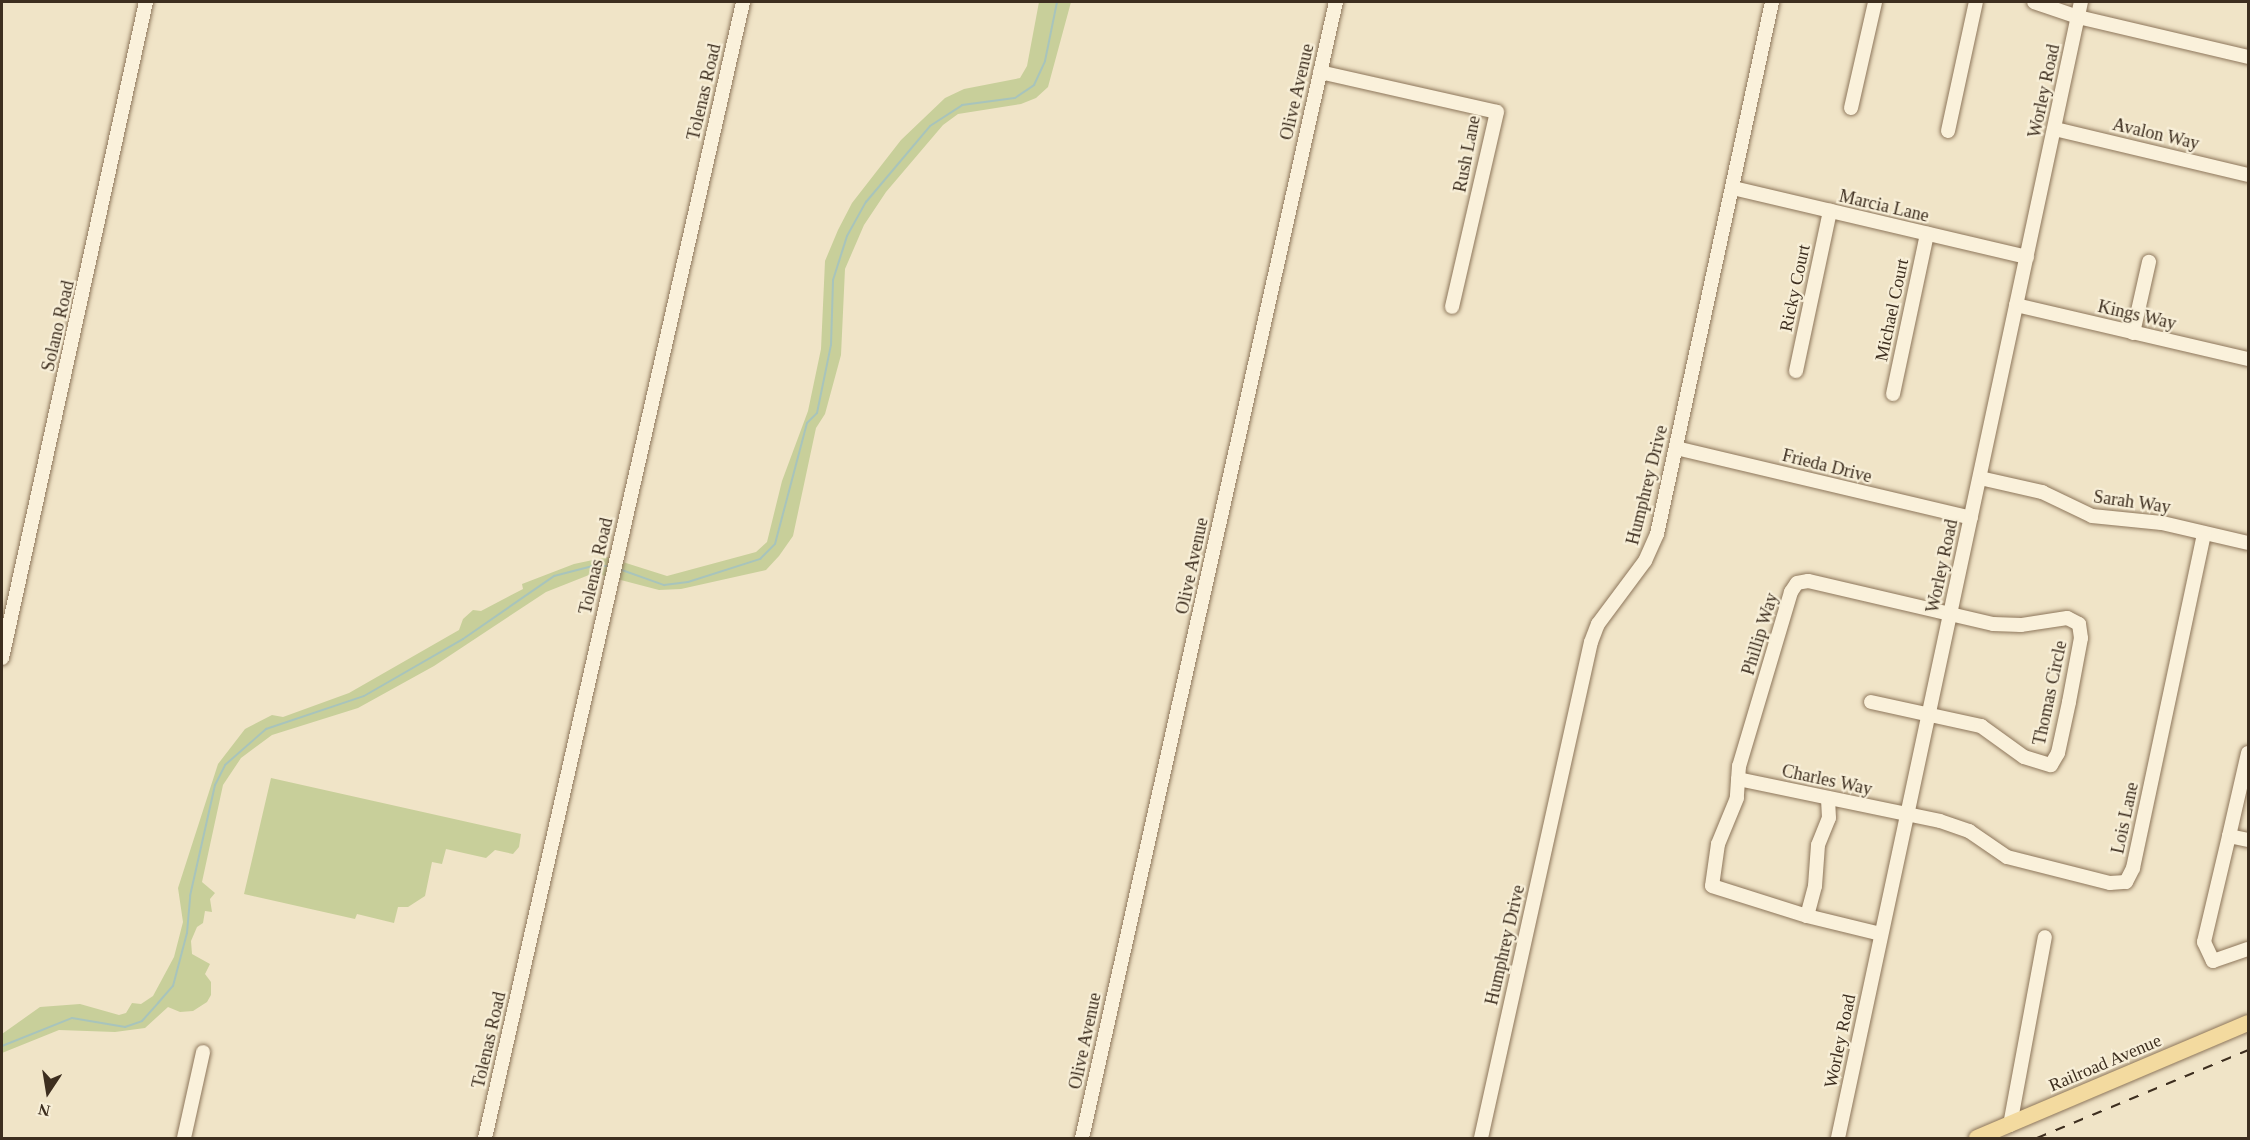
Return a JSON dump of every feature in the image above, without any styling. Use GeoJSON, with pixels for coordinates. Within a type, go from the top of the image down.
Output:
{"type":"FeatureCollection","features":[{"type":"Feature","properties":{"kind":"main road","name":"Railroad Avenue"},"geometry":{"type":"LineString","coordinates":[[1977,1138],[2248,1023]]}},
{"type":"Feature","properties":{"kind":"street","name":"Solano Road"},"geometry":{"type":"LineString","coordinates":[[2,658],[146,2]]}},
{"type":"Feature","properties":{"kind":"street","name":"Tolenas Road"},"geometry":{"type":"LineString","coordinates":[[485,1138],[744,2]]}},
{"type":"Feature","properties":{"kind":"street","name":"Olive Avenue"},"geometry":{"type":"LineString","coordinates":[[1082,1138],[1336,2]]}},
{"type":"Feature","properties":{"kind":"street","name":"Humphrey Drive"},"geometry":{"type":"LineString","coordinates":[[1481,1138],[1591,642],[1598,624],[1645,561],[1657,534],[1772,2]]}},
{"type":"Feature","properties":{"kind":"street"},"geometry":{"type":"LineString","coordinates":[[1851,108],[1875,2]]}},
{"type":"Feature","properties":{"kind":"street"},"geometry":{"type":"LineString","coordinates":[[1948,131],[1976,2]]}},
{"type":"Feature","properties":{"kind":"street"},"geometry":{"type":"LineString","coordinates":[[2034,2],[2078,17],[2248,57]]}},
{"type":"Feature","properties":{"kind":"street","name":"Worley Road"},"geometry":{"type":"LineString","coordinates":[[1838,1138],[2081,2]]}},
{"type":"Feature","properties":{"kind":"street","name":"Rush Lane"},"geometry":{"type":"LineString","coordinates":[[1320,72],[1497,112],[1452,307]]}},
{"type":"Feature","properties":{"kind":"street","name":"Avalon Way"},"geometry":{"type":"LineString","coordinates":[[2055,129],[2248,175]]}},
{"type":"Feature","properties":{"kind":"street","name":"Marcia Lane"},"geometry":{"type":"LineString","coordinates":[[1733,188],[2027,257]]}},
{"type":"Feature","properties":{"kind":"street","name":"Ricky Court"},"geometry":{"type":"LineString","coordinates":[[1796,371],[1830,211]]}},
{"type":"Feature","properties":{"kind":"street","name":"Michael Court"},"geometry":{"type":"LineString","coordinates":[[1893,394],[1927,234]]}},
{"type":"Feature","properties":{"kind":"street"},"geometry":{"type":"LineString","coordinates":[[2133,333],[2149,262]]}},
{"type":"Feature","properties":{"kind":"street","name":"Kings Way"},"geometry":{"type":"LineString","coordinates":[[2016,305],[2248,359]]}},
{"type":"Feature","properties":{"kind":"street","name":"Frieda Drive"},"geometry":{"type":"LineString","coordinates":[[1676,448],[1971,518]]}},
{"type":"Feature","properties":{"kind":"street","name":"Sarah Way"},"geometry":{"type":"LineString","coordinates":[[1980,478],[2042,492],[2092,516],[2162,523],[2248,543]]}},
{"type":"Feature","properties":{"kind":"street","name":"Lois Lane"},"geometry":{"type":"LineString","coordinates":[[1908,816],[1969,831],[2007,857],[2110,883],[2126,882],[2133,868],[2204,533]]}},
{"type":"Feature","properties":{"kind":"street","name":"Phillip Way"},"geometry":{"type":"LineString","coordinates":[[1881,934],[1807,916],[1712,886],[1711,873],[1728,813],[1734,808],[1738,779],[1784,613],[1797,583],[1808,581],[1951,615]]}},
{"type":"Feature","properties":{"kind":"street","name":"Thomas Circle"},"geometry":{"type":"LineString","coordinates":[[1929,715],[1981,726],[2040,764],[2051,765],[2058,753],[2081,638],[2079,624],[2067,618],[2021,625],[1993,624],[1951,615]]}},
{"type":"Feature","properties":{"kind":"street"},"geometry":{"type":"LineString","coordinates":[[1871,702],[1929,715]]}},
{"type":"Feature","properties":{"kind":"street"},"geometry":{"type":"LineString","coordinates":[[2248,753],[2204,942],[2213,961],[2248,949]]}},
{"type":"Feature","properties":{"kind":"street","name":"Charles Way"},"geometry":{"type":"LineString","coordinates":[[1738,779],[1908,816]]}},
{"type":"Feature","properties":{"kind":"street"},"geometry":{"type":"LineString","coordinates":[[1807,916],[1821,831],[1827,827],[1828,798]]}},
{"type":"Feature","properties":{"kind":"street"},"geometry":{"type":"LineString","coordinates":[[2229,836],[2248,840]]}},
{"type":"Feature","properties":{"kind":"street"},"geometry":{"type":"LineString","coordinates":[[2010,1125],[2044,937]]}},
{"type":"Feature","properties":{"kind":"street"},"geometry":{"type":"LineString","coordinates":[[184,1138],[203,1052]]}},
{"type":"Feature","properties":{"kind":"green space"},"geometry":{"type":"Polygon","coordinates":[[[1039,2],[1071,2],[1048,87],[1036,98],[1021,104],[958,114],[943,125],[886,192],[864,225],[845,269],[841,355],[825,414],[816,428],[793,536],[766,570],[681,589],[659,590],[594,573],[546,592],[434,666],[358,708],[272,735],[241,758],[223,785],[202,882],[215,893],[210,899],[212,912],[205,911],[203,923],[197,927],[191,941],[192,954],[210,964],[205,974],[211,982],[211,995],[207,1002],[193,1011],[180,1012],[168,1007],[145,1028],[115,1032],[59,1030],[2,1053],[2,1034],[40,1007],[80,1004],[119,1015],[126,1013],[132,1003],[141,1004],[153,996],[174,957],[183,922],[178,888],[218,764],[245,729],[272,715],[283,717],[349,693],[459,630],[463,619],[473,610],[481,611],[523,589],[522,584],[574,564],[607,557],[667,576],[756,552],[767,542],[782,481],[808,411],[821,349],[825,261],[838,230],[852,203],[901,140],[945,98],[964,89],[1020,78],[1027,66],[1039,2]]]}},
{"type":"Feature","properties":{"kind":"green space"},"geometry":{"type":"Polygon","coordinates":[[[271,778],[521,834],[519,847],[513,854],[495,850],[486,858],[446,849],[442,864],[432,862],[425,896],[408,907],[398,907],[394,923],[357,914],[355,919],[244,894],[271,778]]]}},
{"type":"Feature","properties":{"kind":"waterway"},"geometry":{"type":"LineString","coordinates":[[619,569],[664,585],[688,582],[760,559],[775,544],[807,423],[817,413],[831,345],[833,280],[847,236],[866,202],[930,126],[962,105],[1015,98],[1034,85],[1045,61],[1057,2]]}},
{"type":"Feature","properties":{"kind":"waterway"},"geometry":{"type":"LineString","coordinates":[[2,1046],[72,1018],[125,1027],[142,1021],[173,986],[187,933],[190,896],[215,785],[225,765],[266,729],[364,696],[463,639],[554,576],[593,566],[611,566]]}},
{"type":"Feature","properties":{"kind":"railway"},"geometry":{"type":"LineString","coordinates":[[2037,1138],[2248,1050]]}}]}
